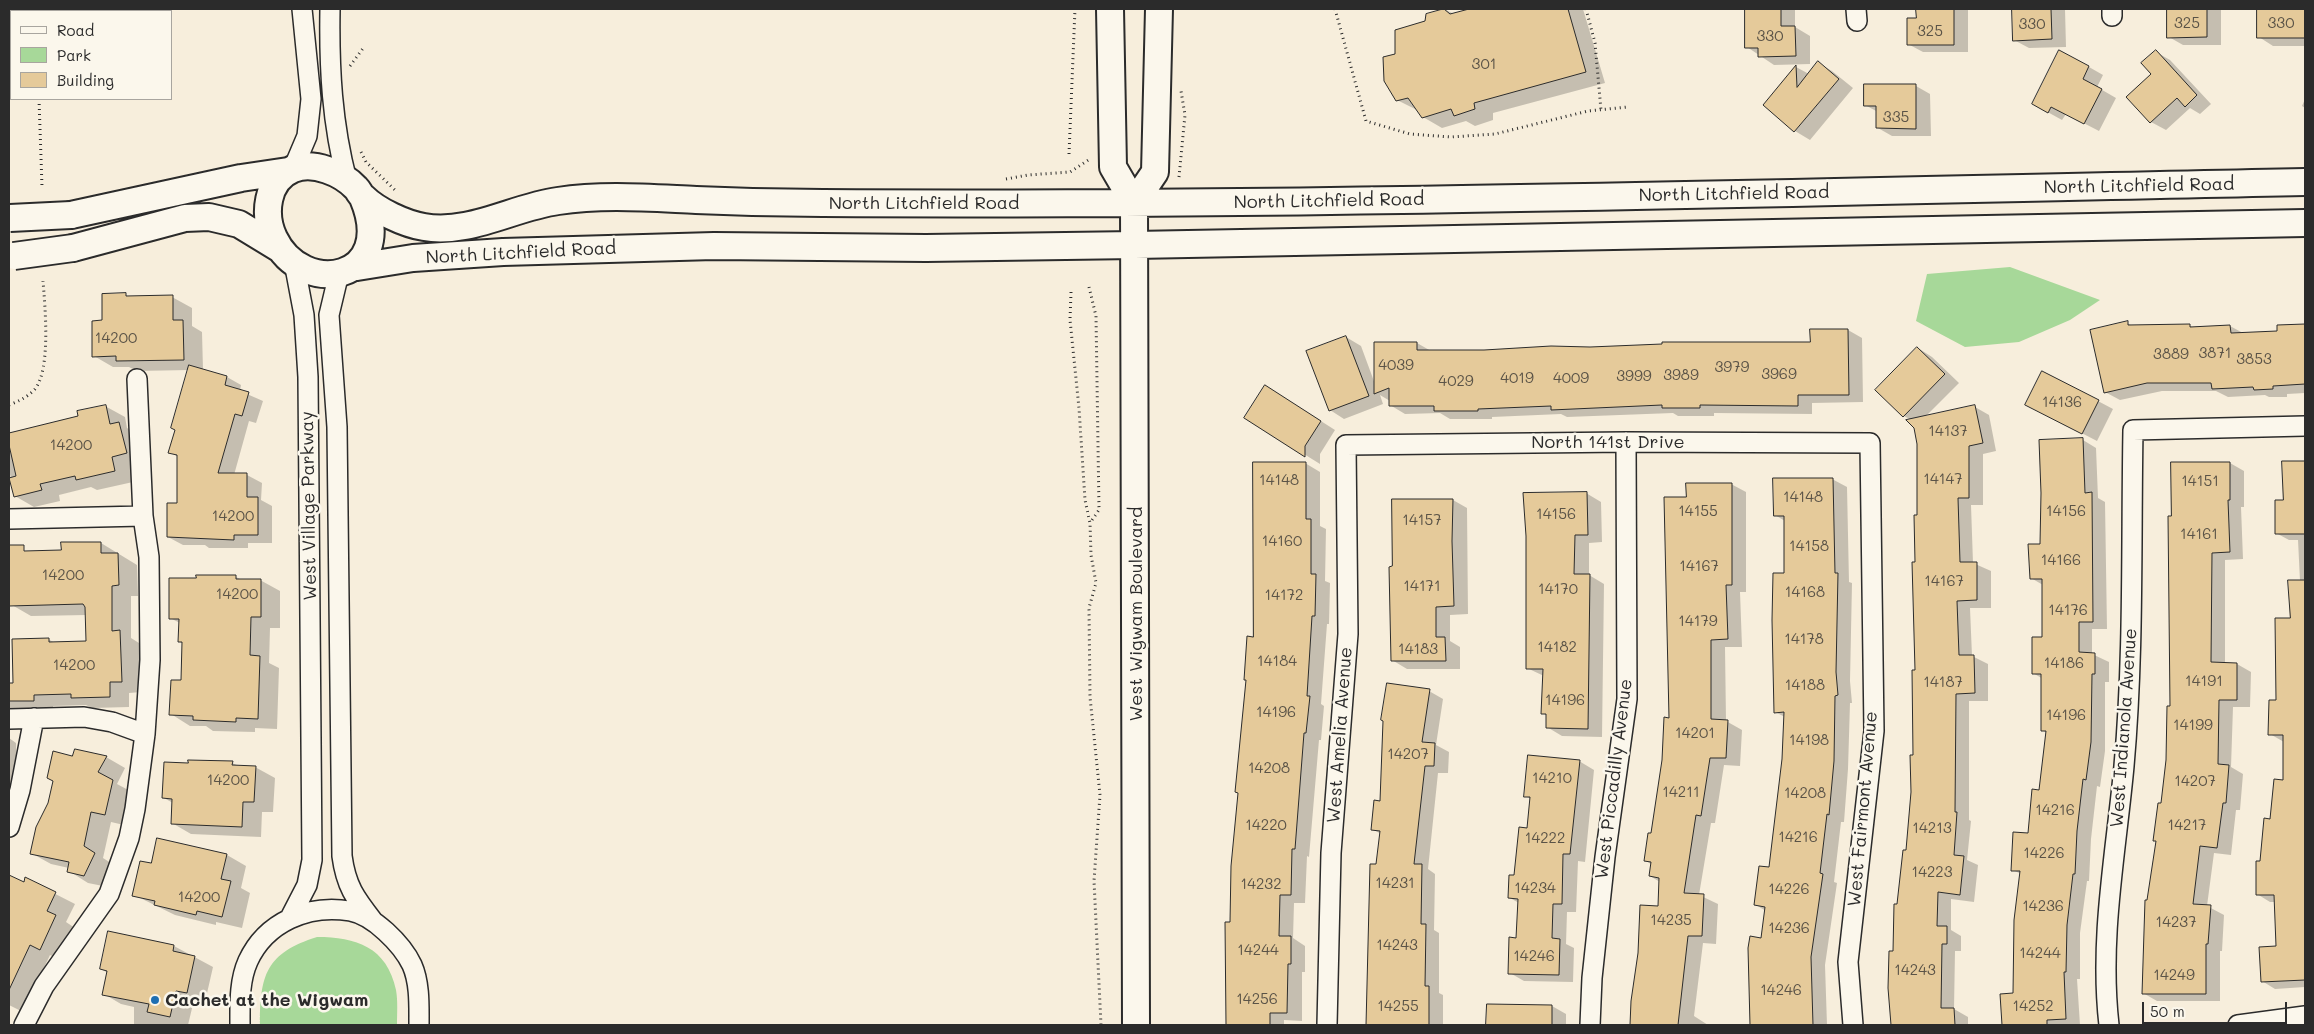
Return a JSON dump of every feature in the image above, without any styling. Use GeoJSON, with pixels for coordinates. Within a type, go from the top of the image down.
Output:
{"type":"FeatureCollection","features":[{"type":"Feature","properties":{"kind":"main road","name":"West Wigwam Boulevard"},"geometry":{"type":"LineString","coordinates":[[1110,9],[1113,167],[1134,204],[1136,1025]]}},
{"type":"Feature","properties":{"kind":"main road"},"geometry":{"type":"LineString","coordinates":[[1134,204],[1155,172],[1159,9]]}},
{"type":"Feature","properties":{"kind":"main road"},"geometry":{"type":"LineString","coordinates":[[9,218],[71,215],[241,178],[307,167],[324,169],[355,189],[371,216],[372,236],[367,253],[348,270],[322,274],[287,256],[239,224],[209,217],[185,218],[73,248],[11,256]]}},
{"type":"Feature","properties":{"kind":"main road"},"geometry":{"type":"LineString","coordinates":[[287,256],[268,222],[267,204],[276,183],[291,170]]}},
{"type":"Feature","properties":{"kind":"main road","name":"North Litchfield Road"},"geometry":{"type":"LineString","coordinates":[[355,189],[401,221],[424,228],[447,229],[558,200],[645,197],[821,203],[1134,204],[2305,182]]}},
{"type":"Feature","properties":{"kind":"main road","name":"North Litchfield Road"},"geometry":{"type":"LineString","coordinates":[[348,270],[413,258],[502,252],[695,246],[926,248],[2305,223]]}},
{"type":"Feature","properties":{"kind":"street"},"geometry":{"type":"LineString","coordinates":[[291,170],[307,136],[310,99],[302,9]]}},
{"type":"Feature","properties":{"kind":"street"},"geometry":{"type":"LineString","coordinates":[[330,9],[333,111],[337,143],[355,189]]}},
{"type":"Feature","properties":{"kind":"street","name":"West Village Parkway"},"geometry":{"type":"LineString","coordinates":[[287,256],[304,315],[308,376],[312,860],[307,886],[291,916]]}},
{"type":"Feature","properties":{"kind":"street","name":"West Village Parkway"},"geometry":{"type":"LineString","coordinates":[[348,270],[329,315],[337,427],[342,856],[345,875],[352,894],[373,921],[392,938],[412,965],[418,986],[419,1025]]}},
{"type":"Feature","properties":{"kind":"street"},"geometry":{"type":"LineString","coordinates":[[24,1025],[44,986],[109,894],[129,838],[135,809],[145,734],[150,660],[149,557],[143,516],[137,379]]}},
{"type":"Feature","properties":{"kind":"street","name":"West Indianola Avenue"},"geometry":{"type":"LineString","coordinates":[[2109,1025],[2105,988],[2106,927],[2124,765],[2130,660],[2133,430],[2305,426]]}},
{"type":"Feature","properties":{"kind":"street","name":"North 141st Drive"},"geometry":{"type":"LineString","coordinates":[[1346,445],[1626,442],[1870,443]]}},
{"type":"Feature","properties":{"kind":"street","name":"West Piccadilly Avenue"},"geometry":{"type":"LineString","coordinates":[[1590,1025],[1592,978],[1605,857],[1627,699],[1626,442]]}},
{"type":"Feature","properties":{"kind":"street","name":"West Fairmont Avenue"},"geometry":{"type":"LineString","coordinates":[[1852,1025],[1848,962],[1874,731],[1870,443]]}},
{"type":"Feature","properties":{"kind":"street","name":"West Amelia Avenue"},"geometry":{"type":"LineString","coordinates":[[1327,1025],[1331,853],[1348,634],[1346,445]]}},
{"type":"Feature","properties":{"kind":"street"},"geometry":{"type":"LineString","coordinates":[[9,518],[143,516]]}},
{"type":"Feature","properties":{"kind":"street"},"geometry":{"type":"LineString","coordinates":[[9,719],[84,717],[112,722],[145,734]]}},
{"type":"Feature","properties":{"kind":"street"},"geometry":{"type":"LineString","coordinates":[[9,827],[20,790],[34,718]]}},
{"type":"Feature","properties":{"kind":"street"},"geometry":{"type":"LineString","coordinates":[[311,750],[341,749]]}},
{"type":"Feature","properties":{"kind":"street","name":"West Village Parkway"},"geometry":{"type":"LineString","coordinates":[[240,1025],[240,997],[248,962],[264,936],[291,916],[317,910],[351,911],[373,921]]}},
{"type":"Feature","properties":{"kind":"street"},"geometry":{"type":"LineString","coordinates":[[2238,1025],[2305,1016]]}},
{"type":"Feature","properties":{"kind":"path"},"geometry":{"type":"LineString","coordinates":[[1069,154],[1074,9]]}},
{"type":"Feature","properties":{"kind":"path"},"geometry":{"type":"LineString","coordinates":[[1335,9],[1366,122],[1410,134],[1451,137],[1495,134],[1588,111],[1627,107]]}},
{"type":"Feature","properties":{"kind":"path"},"geometry":{"type":"LineString","coordinates":[[1586,9],[1595,43],[1602,110]]}},
{"type":"Feature","properties":{"kind":"path"},"geometry":{"type":"LineString","coordinates":[[349,68],[364,47]]}},
{"type":"Feature","properties":{"kind":"path"},"geometry":{"type":"LineString","coordinates":[[39,100],[42,187]]}},
{"type":"Feature","properties":{"kind":"path"},"geometry":{"type":"LineString","coordinates":[[359,148],[366,162],[395,190],[403,194]]}},
{"type":"Feature","properties":{"kind":"path"},"geometry":{"type":"LineString","coordinates":[[1002,180],[1028,174],[1070,172],[1084,164],[1092,154]]}},
{"type":"Feature","properties":{"kind":"path"},"geometry":{"type":"LineString","coordinates":[[9,405],[22,400],[36,388],[44,363],[46,349],[43,281]]}},
{"type":"Feature","properties":{"kind":"path"},"geometry":{"type":"LineString","coordinates":[[1089,287],[1096,316],[1099,510],[1090,523]]}},
{"type":"Feature","properties":{"kind":"path"},"geometry":{"type":"LineString","coordinates":[[1071,292],[1070,320],[1080,408],[1085,500],[1090,523],[1091,555],[1096,583],[1089,608],[1090,688],[1100,795],[1094,881],[1101,1025]]}},
{"type":"Feature","properties":{"kind":"green space"},"geometry":{"type":"Polygon","coordinates":[[[2010,267],[2100,300],[2070,320],[2019,342],[1965,347],[1916,321],[1927,274],[2010,267]]]}},
{"type":"Feature","properties":{"kind":"green space"},"geometry":{"type":"Polygon","coordinates":[[[317,937],[357,942],[377,954],[392,975],[396,990],[397,1025],[260,1025],[262,992],[269,968],[287,950],[317,937]]]}},
{"type":"Feature","properties":{"kind":"building"},"geometry":{"type":"Polygon","coordinates":[[[1444,9],[1450,14],[1469,9],[1568,9],[1586,72],[1474,103],[1475,109],[1454,116],[1451,109],[1422,118],[1408,98],[1396,101],[1384,81],[1383,57],[1395,54],[1395,30],[1425,21],[1426,14],[1444,9]]]}},
{"type":"Feature","properties":{"kind":"building"},"geometry":{"type":"Polygon","coordinates":[[[1745,9],[1781,9],[1781,26],[1795,26],[1796,56],[1758,57],[1758,48],[1745,48],[1745,9]]]}},
{"type":"Feature","properties":{"kind":"building"},"geometry":{"type":"Polygon","coordinates":[[[1916,9],[1954,9],[1954,45],[1907,45],[1907,18],[1916,18],[1916,9]]]}},
{"type":"Feature","properties":{"kind":"building"},"geometry":{"type":"Polygon","coordinates":[[[2012,9],[2051,9],[2052,39],[2013,41],[2012,9]]]}},
{"type":"Feature","properties":{"kind":"building"},"geometry":{"type":"Polygon","coordinates":[[[2167,9],[2207,9],[2207,37],[2167,38],[2167,9]]]}},
{"type":"Feature","properties":{"kind":"building"},"geometry":{"type":"Polygon","coordinates":[[[2257,9],[2305,9],[2305,38],[2257,38],[2257,9]]]}},
{"type":"Feature","properties":{"kind":"building"},"geometry":{"type":"Polygon","coordinates":[[[2059,50],[2089,66],[2083,79],[2102,89],[2084,124],[2051,107],[2048,113],[2032,104],[2059,50]]]}},
{"type":"Feature","properties":{"kind":"building"},"geometry":{"type":"Polygon","coordinates":[[[2156,50],[2197,95],[2185,107],[2177,98],[2150,123],[2126,97],[2151,74],[2141,63],[2156,50]]]}},
{"type":"Feature","properties":{"kind":"building"},"geometry":{"type":"Polygon","coordinates":[[[1818,61],[1839,79],[1794,132],[1763,105],[1796,65],[1797,87],[1818,61]]]}},
{"type":"Feature","properties":{"kind":"building"},"geometry":{"type":"Polygon","coordinates":[[[1864,84],[1916,84],[1916,129],[1876,128],[1876,106],[1864,106],[1864,84]]]}},
{"type":"Feature","properties":{"kind":"building"},"geometry":{"type":"Polygon","coordinates":[[[126,293],[126,296],[173,295],[173,320],[183,320],[184,360],[116,361],[116,356],[92,357],[92,321],[102,320],[102,294],[126,293]]]}},
{"type":"Feature","properties":{"kind":"building"},"geometry":{"type":"Polygon","coordinates":[[[2128,321],[2128,325],[2190,324],[2190,327],[2230,325],[2231,333],[2277,331],[2277,325],[2305,324],[2305,384],[2273,386],[2273,389],[2254,390],[2253,387],[2212,389],[2211,383],[2147,383],[2104,393],[2090,330],[2128,321]]]}},
{"type":"Feature","properties":{"kind":"building"},"geometry":{"type":"Polygon","coordinates":[[[1810,329],[1848,329],[1849,395],[1798,395],[1798,406],[1700,405],[1700,408],[1662,408],[1662,405],[1551,410],[1551,406],[1478,409],[1478,411],[1434,411],[1434,406],[1389,406],[1389,388],[1374,394],[1374,342],[1417,342],[1417,350],[1484,350],[1551,346],[1590,347],[1662,344],[1662,342],[1810,342],[1810,329]]]}},
{"type":"Feature","properties":{"kind":"building"},"geometry":{"type":"Polygon","coordinates":[[[1346,336],[1369,396],[1329,411],[1306,351],[1346,336]]]}},
{"type":"Feature","properties":{"kind":"building"},"geometry":{"type":"Polygon","coordinates":[[[1917,347],[1945,374],[1903,417],[1875,390],[1917,347]]]}},
{"type":"Feature","properties":{"kind":"building"},"geometry":{"type":"Polygon","coordinates":[[[189,365],[227,376],[225,385],[249,392],[242,416],[235,414],[218,473],[247,473],[247,497],[258,497],[258,535],[234,535],[234,540],[167,537],[167,503],[177,503],[177,455],[168,453],[175,430],[171,428],[189,365]]]}},
{"type":"Feature","properties":{"kind":"building"},"geometry":{"type":"Polygon","coordinates":[[[2042,371],[2099,400],[2082,434],[2025,405],[2042,371]]]}},
{"type":"Feature","properties":{"kind":"building"},"geometry":{"type":"Polygon","coordinates":[[[1265,385],[1321,421],[1305,446],[1305,457],[1244,418],[1265,385]]]}},
{"type":"Feature","properties":{"kind":"building"},"geometry":{"type":"Polygon","coordinates":[[[106,405],[110,424],[119,422],[127,453],[112,457],[115,471],[76,480],[75,476],[40,484],[42,490],[14,497],[9,478],[16,476],[9,445],[9,433],[78,416],[77,411],[106,405]]]}},
{"type":"Feature","properties":{"kind":"building"},"geometry":{"type":"Polygon","coordinates":[[[1975,405],[1983,443],[1969,446],[1969,498],[1958,498],[1960,562],[1977,562],[1977,600],[1957,601],[1959,655],[1974,655],[1975,693],[1956,694],[1955,812],[1957,812],[1954,855],[1964,856],[1960,895],[1938,892],[1937,926],[1947,926],[1947,944],[1942,944],[1941,1008],[1954,1008],[1955,1025],[1891,1025],[1888,988],[1889,951],[1893,951],[1894,904],[1897,904],[1903,850],[1906,850],[1911,792],[1910,755],[1913,755],[1912,670],[1915,670],[1912,562],[1915,562],[1914,515],[1917,515],[1917,444],[1914,428],[1906,420],[1975,405]]]}},
{"type":"Feature","properties":{"kind":"building"},"geometry":{"type":"Polygon","coordinates":[[[2083,438],[2085,493],[2092,492],[2093,622],[2079,622],[2079,652],[2095,653],[2095,674],[2092,674],[2091,742],[2086,780],[2083,779],[2077,831],[2075,874],[2073,874],[2067,925],[2066,972],[2064,972],[2066,1019],[2047,1020],[2047,1025],[2002,1025],[2000,994],[2013,993],[2014,920],[2020,871],[2011,871],[2013,832],[2028,833],[2032,789],[2039,790],[2046,731],[2041,731],[2041,674],[2032,674],[2032,637],[2042,637],[2042,579],[2030,579],[2028,544],[2040,544],[2039,440],[2083,438]]]}},
{"type":"Feature","properties":{"kind":"building"},"geometry":{"type":"Polygon","coordinates":[[[2282,461],[2305,461],[2305,534],[2275,534],[2275,500],[2283,500],[2282,461]]]}},
{"type":"Feature","properties":{"kind":"building"},"geometry":{"type":"Polygon","coordinates":[[[1253,462],[1306,462],[1306,519],[1311,519],[1311,574],[1316,574],[1315,616],[1312,616],[1307,696],[1310,696],[1306,733],[1304,733],[1295,849],[1292,849],[1291,895],[1280,895],[1279,936],[1291,936],[1291,964],[1288,964],[1287,1013],[1270,1013],[1270,1025],[1226,1025],[1225,922],[1230,922],[1231,866],[1238,793],[1235,792],[1246,680],[1244,680],[1247,636],[1253,637],[1253,462]]]}},
{"type":"Feature","properties":{"kind":"building"},"geometry":{"type":"Polygon","coordinates":[[[2171,462],[2230,462],[2230,500],[2228,500],[2230,552],[2212,553],[2211,662],[2237,663],[2237,700],[2219,700],[2218,764],[2229,765],[2226,803],[2223,803],[2217,848],[2200,846],[2193,904],[2211,905],[2208,944],[2206,944],[2206,994],[2142,994],[2145,900],[2147,900],[2156,841],[2153,841],[2158,803],[2161,803],[2166,760],[2167,706],[2170,706],[2168,516],[2171,516],[2171,462]]]}},
{"type":"Feature","properties":{"kind":"building"},"geometry":{"type":"Polygon","coordinates":[[[1773,478],[1833,478],[1835,573],[1838,573],[1836,672],[1838,695],[1835,696],[1834,761],[1829,815],[1827,814],[1820,873],[1823,874],[1811,957],[1813,1025],[1750,1025],[1748,948],[1750,936],[1761,938],[1765,907],[1754,905],[1759,866],[1769,867],[1782,759],[1784,712],[1774,713],[1773,573],[1784,573],[1784,516],[1774,516],[1773,478]]]}},
{"type":"Feature","properties":{"kind":"building"},"geometry":{"type":"Polygon","coordinates":[[[1686,483],[1732,483],[1732,585],[1726,585],[1728,639],[1711,640],[1711,719],[1728,720],[1726,758],[1710,758],[1701,816],[1696,815],[1684,893],[1704,894],[1702,936],[1688,936],[1678,1025],[1630,1025],[1631,1001],[1638,953],[1640,905],[1658,906],[1659,878],[1649,876],[1651,862],[1644,861],[1648,833],[1651,833],[1662,760],[1664,717],[1669,718],[1664,497],[1686,497],[1686,483]]]}},
{"type":"Feature","properties":{"kind":"building"},"geometry":{"type":"Polygon","coordinates":[[[1587,492],[1588,535],[1575,535],[1574,574],[1590,574],[1588,729],[1546,728],[1546,714],[1541,714],[1543,669],[1526,669],[1526,536],[1523,493],[1587,492]]]}},
{"type":"Feature","properties":{"kind":"building"},"geometry":{"type":"Polygon","coordinates":[[[1392,499],[1453,499],[1454,606],[1436,607],[1436,637],[1445,637],[1446,661],[1391,661],[1389,567],[1392,566],[1392,499]]]}},
{"type":"Feature","properties":{"kind":"building"},"geometry":{"type":"Polygon","coordinates":[[[61,542],[101,542],[101,553],[118,553],[119,585],[112,586],[112,631],[120,630],[122,682],[110,682],[110,697],[71,698],[71,694],[34,695],[34,701],[9,701],[9,683],[13,683],[12,639],[49,638],[49,642],[86,641],[85,607],[83,604],[9,606],[9,545],[24,545],[24,551],[61,550],[61,542]]]}},
{"type":"Feature","properties":{"kind":"building"},"geometry":{"type":"Polygon","coordinates":[[[196,575],[236,575],[236,579],[261,579],[261,617],[251,617],[250,655],[260,656],[258,719],[236,718],[236,722],[193,720],[193,716],[169,715],[171,680],[181,680],[182,642],[178,642],[179,619],[169,619],[169,578],[196,578],[196,575]]]}},
{"type":"Feature","properties":{"kind":"building"},"geometry":{"type":"Polygon","coordinates":[[[2288,580],[2305,580],[2305,980],[2261,982],[2259,947],[2276,946],[2274,895],[2256,895],[2256,861],[2260,861],[2264,818],[2270,819],[2274,779],[2283,780],[2283,735],[2268,735],[2269,700],[2276,700],[2275,618],[2290,618],[2288,580]]]}},
{"type":"Feature","properties":{"kind":"building"},"geometry":{"type":"Polygon","coordinates":[[[1387,683],[1430,689],[1422,742],[1435,743],[1434,766],[1425,766],[1414,864],[1422,864],[1421,924],[1426,924],[1425,986],[1429,986],[1429,1025],[1366,1025],[1370,864],[1376,864],[1380,831],[1371,830],[1374,800],[1380,801],[1383,721],[1381,720],[1387,683]]]}},
{"type":"Feature","properties":{"kind":"building"},"geometry":{"type":"Polygon","coordinates":[[[75,749],[107,756],[98,772],[113,780],[105,815],[91,812],[84,846],[95,853],[84,876],[67,872],[69,862],[30,854],[36,827],[48,803],[53,781],[47,778],[53,751],[72,756],[75,749]]]}},
{"type":"Feature","properties":{"kind":"building"},"geometry":{"type":"Polygon","coordinates":[[[1528,755],[1580,760],[1570,854],[1563,854],[1562,904],[1553,904],[1552,938],[1560,939],[1559,975],[1508,974],[1509,937],[1516,938],[1518,899],[1508,898],[1509,875],[1514,875],[1519,827],[1527,828],[1530,797],[1524,797],[1528,755]]]}},
{"type":"Feature","properties":{"kind":"building"},"geometry":{"type":"Polygon","coordinates":[[[188,760],[233,761],[232,765],[256,766],[254,802],[243,802],[242,827],[171,824],[172,799],[162,798],[164,762],[188,763],[188,760]]]}},
{"type":"Feature","properties":{"kind":"building"},"geometry":{"type":"Polygon","coordinates":[[[157,838],[227,854],[221,879],[231,881],[222,917],[197,911],[196,915],[154,905],[155,901],[132,896],[140,861],[151,863],[157,838]]]}},
{"type":"Feature","properties":{"kind":"building"},"geometry":{"type":"Polygon","coordinates":[[[9,875],[24,882],[25,877],[56,892],[47,911],[56,915],[40,950],[30,945],[9,990],[9,875]]]}},
{"type":"Feature","properties":{"kind":"building"},"geometry":{"type":"Polygon","coordinates":[[[108,931],[174,945],[173,951],[195,956],[187,993],[176,991],[170,1017],[147,1012],[149,1004],[102,995],[107,971],[100,969],[108,931]]]}},
{"type":"Feature","properties":{"kind":"building"},"geometry":{"type":"Polygon","coordinates":[[[1487,1004],[1552,1005],[1552,1025],[1486,1025],[1487,1004]]]}},
{"type":"Feature","properties":{"kind":"place","name":"Cachet at the Wigwam"},"geometry":{"type":"Point","coordinates":[155,1000]}}]}
